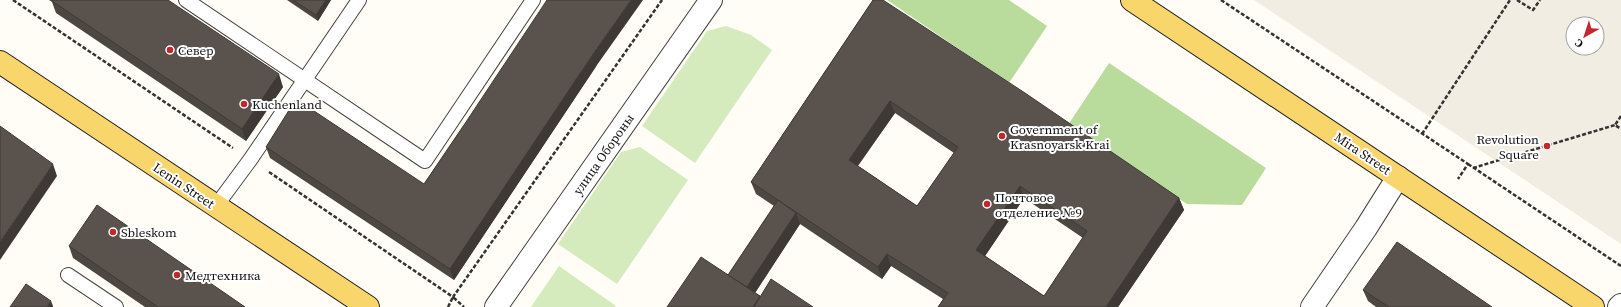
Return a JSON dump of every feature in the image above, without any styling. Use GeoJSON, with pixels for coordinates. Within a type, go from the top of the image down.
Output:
{"type":"FeatureCollection","features":[{"type":"Feature","properties":{"kind":"main road","name":"Mira Street"},"geometry":{"type":"LineString","coordinates":[[1132,0],[1593,307]]}},
{"type":"Feature","properties":{"kind":"main road","name":"Lenin Street"},"geometry":{"type":"LineString","coordinates":[[0,62],[368,307]]}},
{"type":"Feature","properties":{"kind":"street","name":"улица Обороны"},"geometry":{"type":"LineString","coordinates":[[496,307],[711,0]]}},
{"type":"Feature","properties":{"kind":"street"},"geometry":{"type":"LineString","coordinates":[[1312,307],[1366,228],[1398,176]]}},
{"type":"Feature","properties":{"kind":"lane"},"geometry":{"type":"LineString","coordinates":[[186,0],[425,161],[533,0]]}},
{"type":"Feature","properties":{"kind":"lane"},"geometry":{"type":"LineString","coordinates":[[216,206],[250,160],[359,0]]}},
{"type":"Feature","properties":{"kind":"lane"},"geometry":{"type":"LineString","coordinates":[[68,275],[116,307]]}},
{"type":"Feature","properties":{"kind":"path"},"geometry":{"type":"LineString","coordinates":[[448,307],[453,296],[662,0]]}},
{"type":"Feature","properties":{"kind":"path"},"geometry":{"type":"LineString","coordinates":[[1221,0],[1621,266]]}},
{"type":"Feature","properties":{"kind":"path"},"geometry":{"type":"LineString","coordinates":[[1422,134],[1510,0]]}},
{"type":"Feature","properties":{"kind":"path"},"geometry":{"type":"LineString","coordinates":[[1517,0],[1533,10],[1540,0]]}},
{"type":"Feature","properties":{"kind":"path"},"geometry":{"type":"LineString","coordinates":[[1473,168],[1615,125],[1621,116]]}},
{"type":"Feature","properties":{"kind":"path"},"geometry":{"type":"LineString","coordinates":[[1615,125],[1621,129]]}},
{"type":"Feature","properties":{"kind":"path"},"geometry":{"type":"LineString","coordinates":[[1458,179],[1468,164]]}},
{"type":"Feature","properties":{"kind":"path"},"geometry":{"type":"LineString","coordinates":[[453,296],[464,307]]}},
{"type":"Feature","properties":{"kind":"green space"},"geometry":{"type":"Polygon","coordinates":[[[887,0],[1009,0],[1047,26],[1009,83],[887,0]]]}},
{"type":"Feature","properties":{"kind":"green space"},"geometry":{"type":"Polygon","coordinates":[[[726,26],[751,35],[772,50],[695,163],[642,126],[707,31],[726,26]]]}},
{"type":"Feature","properties":{"kind":"green space"},"geometry":{"type":"Polygon","coordinates":[[[1109,63],[1266,168],[1242,205],[1187,204],[1068,125],[1109,63]]]}},
{"type":"Feature","properties":{"kind":"green space"},"geometry":{"type":"Polygon","coordinates":[[[640,147],[688,180],[617,284],[558,244],[621,152],[640,147]]]}},
{"type":"Feature","properties":{"kind":"green space"},"geometry":{"type":"Polygon","coordinates":[[[559,266],[616,306],[531,307],[559,266]]]}},
{"type":"Feature","properties":{"kind":"shaded area","name":"Revolution Square"},"geometry":{"type":"Polygon","coordinates":[[[1254,0],[1621,0],[1621,244],[1254,0]]]}},
{"type":"Feature","properties":{"kind":"building","name":"Север"},"geometry":{"type":"Polygon","coordinates":[[[52,0],[168,0],[279,74],[242,129],[52,0]]]}},
{"type":"Feature","properties":{"kind":"building"},"geometry":{"type":"Polygon","coordinates":[[[293,0],[326,0],[316,15],[293,0]]]}},
{"type":"Feature","properties":{"kind":"building"},"geometry":{"type":"Polygon","coordinates":[[[547,0],[631,0],[593,54],[450,269],[266,147],[296,99],[424,184],[547,0]]]}},
{"type":"Feature","properties":{"kind":"building","name":"Government of Krasnoyarsk Krai"},"geometry":{"type":"Polygon","coordinates":[[[873,0],[883,0],[1025,93],[1179,198],[1106,307],[938,307],[948,293],[887,254],[878,267],[751,182],[873,0]],[[890,101],[849,160],[917,206],[958,147],[890,101]],[[1020,186],[976,250],[1044,296],[1087,231],[1020,186]]]}},
{"type":"Feature","properties":{"kind":"building"},"geometry":{"type":"Polygon","coordinates":[[[0,126],[53,164],[0,242],[0,126]]]}},
{"type":"Feature","properties":{"kind":"building"},"geometry":{"type":"Polygon","coordinates":[[[778,200],[796,213],[747,287],[728,275],[778,200]]]}},
{"type":"Feature","properties":{"kind":"building"},"geometry":{"type":"Polygon","coordinates":[[[97,205],[245,307],[158,307],[69,246],[97,205]]]}},
{"type":"Feature","properties":{"kind":"building"},"geometry":{"type":"Polygon","coordinates":[[[1397,242],[1492,307],[1389,307],[1363,290],[1397,242]]]}},
{"type":"Feature","properties":{"kind":"building"},"geometry":{"type":"Polygon","coordinates":[[[701,257],[760,296],[753,307],[667,307],[701,257]]]}},
{"type":"Feature","properties":{"kind":"building"},"geometry":{"type":"Polygon","coordinates":[[[771,279],[813,307],[754,307],[771,279]]]}},
{"type":"Feature","properties":{"kind":"building"},"geometry":{"type":"Polygon","coordinates":[[[26,284],[51,301],[47,307],[10,307],[26,284]]]}},
{"type":"Feature","properties":{"kind":"place","name":"Север"},"geometry":{"type":"Point","coordinates":[170,50]}},
{"type":"Feature","properties":{"kind":"place","name":"Kuchenland"},"geometry":{"type":"Point","coordinates":[244,104]}},
{"type":"Feature","properties":{"kind":"place","name":"Government of Krasnoyarsk Krai"},"geometry":{"type":"Point","coordinates":[1002,136]}},
{"type":"Feature","properties":{"kind":"place","name":"Revolution Square"},"geometry":{"type":"Point","coordinates":[1547,146]}},
{"type":"Feature","properties":{"kind":"place","name":"Почтовое отделение №9"},"geometry":{"type":"Point","coordinates":[987,204]}},
{"type":"Feature","properties":{"kind":"place","name":"Sbleskom"},"geometry":{"type":"Point","coordinates":[113,232]}},
{"type":"Feature","properties":{"kind":"place","name":"Медтехника"},"geometry":{"type":"Point","coordinates":[177,275]}}]}
